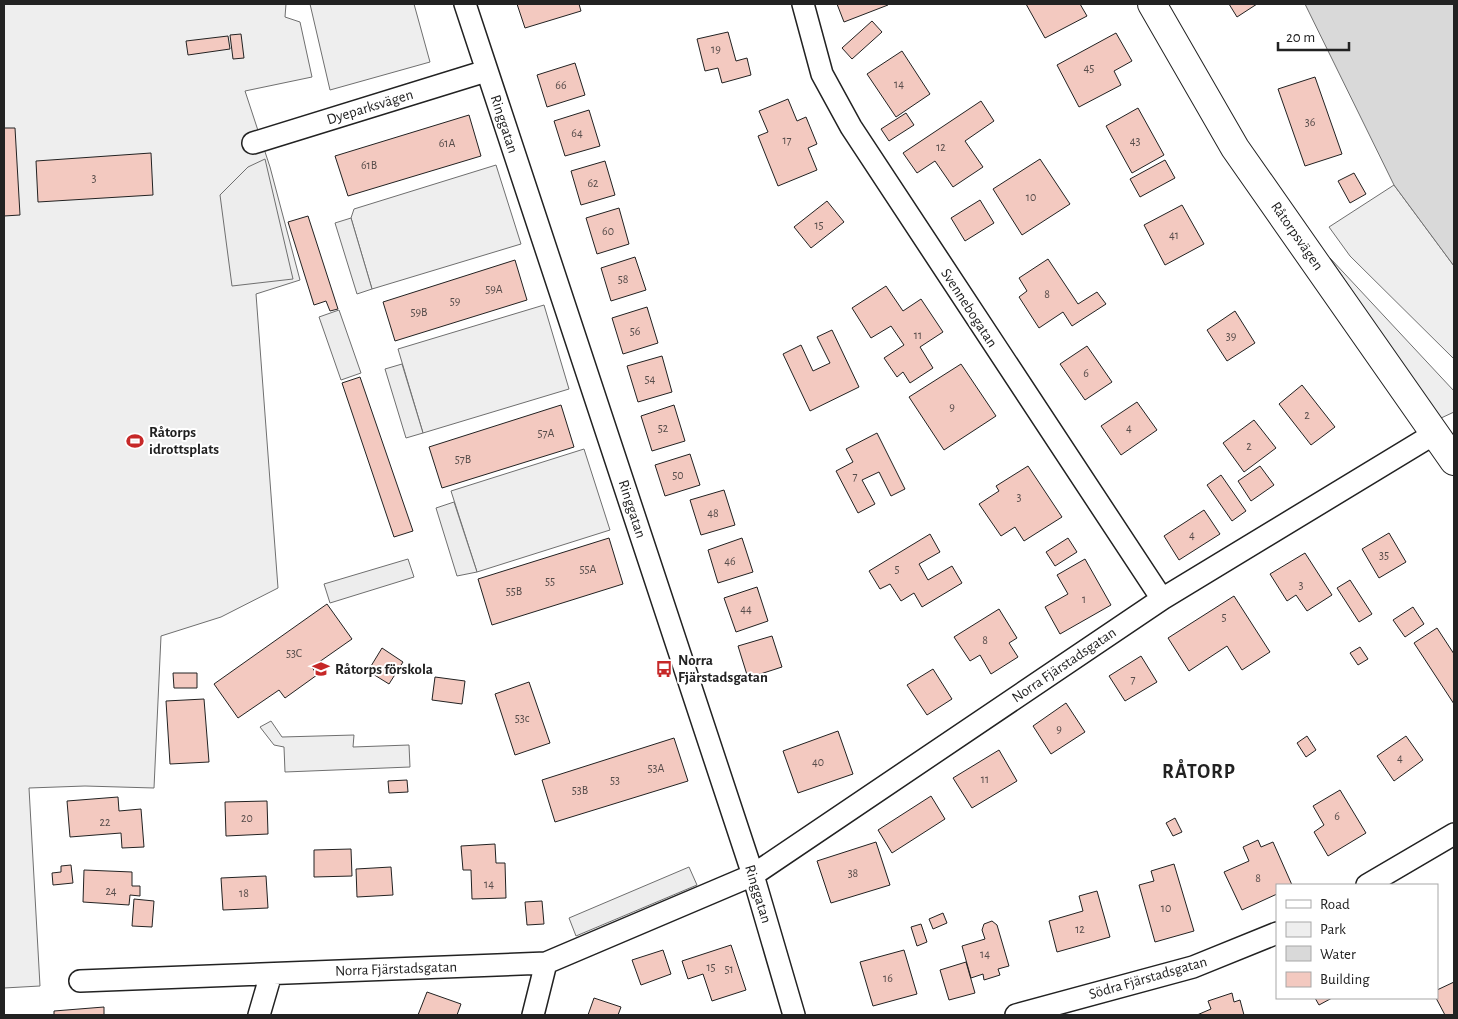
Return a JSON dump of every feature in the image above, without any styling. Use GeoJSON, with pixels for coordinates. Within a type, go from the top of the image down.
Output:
{"type":"FeatureCollection","features":[{"type":"Feature","properties":{"kind":"street","name":"Ringgatan"},"geometry":{"type":"LineString","coordinates":[[465,4],[753,875],[794,1015]]}},
{"type":"Feature","properties":{"kind":"street","name":"Svennebogatan"},"geometry":{"type":"LineString","coordinates":[[803,4],[822,74],[851,126],[1162,599]]}},
{"type":"Feature","properties":{"kind":"street","name":"Råtorpsvägen"},"geometry":{"type":"LineString","coordinates":[[1152,4],[1236,148],[1454,462]]}},
{"type":"Feature","properties":{"kind":"street","name":"Dyeparksvägen"},"geometry":{"type":"LineString","coordinates":[[254,143],[486,71]]}},
{"type":"Feature","properties":{"kind":"street","name":"Norra Fjärstadsgatan"},"geometry":{"type":"LineString","coordinates":[[80,981],[546,963],[753,875],[1162,599],[1434,434]]}},
{"type":"Feature","properties":{"kind":"street"},"geometry":{"type":"LineString","coordinates":[[1369,884],[1454,834]]}},
{"type":"Feature","properties":{"kind":"street","name":"Södra Fjärstadsgatan"},"geometry":{"type":"LineString","coordinates":[[1016,1015],[1193,967],[1276,933]]}},
{"type":"Feature","properties":{"kind":"street"},"geometry":{"type":"LineString","coordinates":[[532,1015],[546,963]]}},
{"type":"Feature","properties":{"kind":"street"},"geometry":{"type":"LineString","coordinates":[[259,1015],[271,974]]}},
{"type":"Feature","properties":{"kind":"green space","name":"Råtorps idrottsplats"},"geometry":{"type":"Polygon","coordinates":[[[4,4],[286,4],[285,17],[300,22],[312,77],[245,91],[270,167],[300,280],[256,294],[278,588],[221,617],[161,636],[154,788],[85,786],[29,788],[40,986],[4,988],[4,4]]]}},
{"type":"Feature","properties":{"kind":"green space"},"geometry":{"type":"Polygon","coordinates":[[[310,4],[414,4],[430,62],[330,90],[310,4]]]}},
{"type":"Feature","properties":{"kind":"green space"},"geometry":{"type":"Polygon","coordinates":[[[496,165],[521,244],[372,289],[351,218],[354,209],[496,165]]]}},
{"type":"Feature","properties":{"kind":"green space"},"geometry":{"type":"Polygon","coordinates":[[[1394,185],[1454,266],[1454,359],[1350,256],[1329,227],[1394,185]]]}},
{"type":"Feature","properties":{"kind":"green space"},"geometry":{"type":"Polygon","coordinates":[[[1330,258],[1454,391],[1454,412],[1439,419],[1330,258]]]}},
{"type":"Feature","properties":{"kind":"green space"},"geometry":{"type":"Polygon","coordinates":[[[544,305],[569,389],[423,433],[398,349],[544,305]]]}},
{"type":"Feature","properties":{"kind":"green space"},"geometry":{"type":"Polygon","coordinates":[[[584,449],[610,530],[477,572],[451,491],[584,449]]]}},
{"type":"Feature","properties":{"kind":"green space"},"geometry":{"type":"Polygon","coordinates":[[[271,721],[282,737],[354,735],[353,747],[409,745],[410,767],[285,772],[284,747],[274,745],[260,727],[271,721]]]}},
{"type":"Feature","properties":{"kind":"shaded area"},"geometry":{"type":"Polygon","coordinates":[[[265,159],[293,279],[232,286],[220,195],[248,167],[265,159]]]}},
{"type":"Feature","properties":{"kind":"shaded area"},"geometry":{"type":"Polygon","coordinates":[[[351,218],[372,289],[357,294],[335,223],[351,218]]]}},
{"type":"Feature","properties":{"kind":"shaded area"},"geometry":{"type":"Polygon","coordinates":[[[339,310],[361,373],[341,380],[319,317],[339,310]]]}},
{"type":"Feature","properties":{"kind":"shaded area"},"geometry":{"type":"Polygon","coordinates":[[[402,364],[423,433],[406,438],[385,369],[402,364]]]}},
{"type":"Feature","properties":{"kind":"shaded area"},"geometry":{"type":"Polygon","coordinates":[[[454,502],[477,572],[457,576],[436,508],[454,502]]]}},
{"type":"Feature","properties":{"kind":"shaded area"},"geometry":{"type":"Polygon","coordinates":[[[408,559],[414,577],[330,603],[324,584],[408,559]]]}},
{"type":"Feature","properties":{"kind":"shaded area"},"geometry":{"type":"Polygon","coordinates":[[[689,867],[697,885],[576,936],[569,918],[689,867]]]}},
{"type":"Feature","properties":{"kind":"water"},"geometry":{"type":"Polygon","coordinates":[[[1305,4],[1454,4],[1454,266],[1394,185],[1305,4]]]}},
{"type":"Feature","properties":{"kind":"building"},"geometry":{"type":"Polygon","coordinates":[[[517,4],[579,4],[581,11],[525,28],[517,4]]]}},
{"type":"Feature","properties":{"kind":"building"},"geometry":{"type":"Polygon","coordinates":[[[837,4],[887,4],[888,5],[844,22],[837,4]]]}},
{"type":"Feature","properties":{"kind":"building"},"geometry":{"type":"Polygon","coordinates":[[[1026,4],[1080,4],[1087,16],[1045,38],[1026,4]]]}},
{"type":"Feature","properties":{"kind":"building"},"geometry":{"type":"Polygon","coordinates":[[[1229,4],[1257,4],[1237,17],[1229,4]]]}},
{"type":"Feature","properties":{"kind":"building"},"geometry":{"type":"Polygon","coordinates":[[[872,21],[882,32],[852,59],[842,48],[872,21]]]}},
{"type":"Feature","properties":{"kind":"building"},"geometry":{"type":"Polygon","coordinates":[[[728,32],[736,61],[747,58],[751,75],[722,83],[718,68],[705,71],[697,39],[728,32]]]}},
{"type":"Feature","properties":{"kind":"building"},"geometry":{"type":"Polygon","coordinates":[[[1116,33],[1132,61],[1114,71],[1121,85],[1079,107],[1057,65],[1116,33]]]}},
{"type":"Feature","properties":{"kind":"building"},"geometry":{"type":"Polygon","coordinates":[[[241,34],[244,58],[233,59],[230,35],[241,34]]]}},
{"type":"Feature","properties":{"kind":"building"},"geometry":{"type":"Polygon","coordinates":[[[228,36],[230,49],[188,55],[186,41],[228,36]]]}},
{"type":"Feature","properties":{"kind":"building"},"geometry":{"type":"Polygon","coordinates":[[[902,51],[930,94],[896,117],[867,74],[902,51]]]}},
{"type":"Feature","properties":{"kind":"building"},"geometry":{"type":"Polygon","coordinates":[[[575,63],[585,95],[547,107],[537,75],[575,63]]]}},
{"type":"Feature","properties":{"kind":"building"},"geometry":{"type":"Polygon","coordinates":[[[1315,77],[1342,154],[1305,166],[1278,89],[1315,77]]]}},
{"type":"Feature","properties":{"kind":"building"},"geometry":{"type":"Polygon","coordinates":[[[788,99],[797,121],[806,117],[817,144],[808,148],[817,170],[778,186],[758,136],[768,132],[759,111],[788,99]]]}},
{"type":"Feature","properties":{"kind":"building"},"geometry":{"type":"Polygon","coordinates":[[[981,101],[994,121],[965,141],[983,167],[953,187],[935,161],[917,173],[903,153],[981,101]]]}},
{"type":"Feature","properties":{"kind":"building"},"geometry":{"type":"Polygon","coordinates":[[[1138,108],[1164,155],[1132,173],[1106,126],[1138,108]]]}},
{"type":"Feature","properties":{"kind":"building"},"geometry":{"type":"Polygon","coordinates":[[[589,110],[600,146],[565,156],[554,121],[589,110]]]}},
{"type":"Feature","properties":{"kind":"building"},"geometry":{"type":"Polygon","coordinates":[[[906,113],[914,125],[889,141],[881,129],[906,113]]]}},
{"type":"Feature","properties":{"kind":"building"},"geometry":{"type":"Polygon","coordinates":[[[469,115],[481,156],[348,196],[335,156],[469,115]]]}},
{"type":"Feature","properties":{"kind":"building"},"geometry":{"type":"Polygon","coordinates":[[[4,128],[15,128],[20,215],[4,216],[4,128]]]}},
{"type":"Feature","properties":{"kind":"building"},"geometry":{"type":"Polygon","coordinates":[[[151,153],[153,195],[38,202],[36,161],[151,153]]]}},
{"type":"Feature","properties":{"kind":"building"},"geometry":{"type":"Polygon","coordinates":[[[1040,159],[1070,204],[1022,235],[993,189],[1040,159]]]}},
{"type":"Feature","properties":{"kind":"building"},"geometry":{"type":"Polygon","coordinates":[[[1165,160],[1175,178],[1140,197],[1130,179],[1165,160]]]}},
{"type":"Feature","properties":{"kind":"building"},"geometry":{"type":"Polygon","coordinates":[[[605,161],[615,195],[581,205],[571,171],[605,161]]]}},
{"type":"Feature","properties":{"kind":"building"},"geometry":{"type":"Polygon","coordinates":[[[1354,173],[1366,194],[1350,203],[1338,181],[1354,173]]]}},
{"type":"Feature","properties":{"kind":"building"},"geometry":{"type":"Polygon","coordinates":[[[980,200],[994,223],[965,241],[951,218],[980,200]]]}},
{"type":"Feature","properties":{"kind":"building"},"geometry":{"type":"Polygon","coordinates":[[[827,201],[844,222],[811,248],[794,227],[827,201]]]}},
{"type":"Feature","properties":{"kind":"building"},"geometry":{"type":"Polygon","coordinates":[[[1182,205],[1204,244],[1165,265],[1144,225],[1182,205]]]}},
{"type":"Feature","properties":{"kind":"building"},"geometry":{"type":"Polygon","coordinates":[[[619,208],[629,244],[597,254],[586,218],[619,208]]]}},
{"type":"Feature","properties":{"kind":"building"},"geometry":{"type":"Polygon","coordinates":[[[308,216],[338,309],[330,311],[326,301],[314,305],[288,222],[308,216]]]}},
{"type":"Feature","properties":{"kind":"building"},"geometry":{"type":"Polygon","coordinates":[[[635,257],[646,290],[611,301],[601,268],[635,257]]]}},
{"type":"Feature","properties":{"kind":"building"},"geometry":{"type":"Polygon","coordinates":[[[1048,259],[1078,304],[1097,292],[1106,304],[1072,326],[1063,312],[1039,328],[1019,297],[1027,291],[1019,278],[1048,259]]]}},
{"type":"Feature","properties":{"kind":"building"},"geometry":{"type":"Polygon","coordinates":[[[515,260],[527,300],[395,341],[383,302],[515,260]]]}},
{"type":"Feature","properties":{"kind":"building"},"geometry":{"type":"Polygon","coordinates":[[[886,286],[903,311],[921,299],[943,332],[920,347],[933,368],[910,383],[903,372],[897,377],[884,358],[904,345],[891,326],[871,338],[852,308],[886,286]]]}},
{"type":"Feature","properties":{"kind":"building"},"geometry":{"type":"Polygon","coordinates":[[[647,307],[658,343],[623,354],[612,318],[647,307]]]}},
{"type":"Feature","properties":{"kind":"building"},"geometry":{"type":"Polygon","coordinates":[[[1235,311],[1255,343],[1227,361],[1207,330],[1235,311]]]}},
{"type":"Feature","properties":{"kind":"building"},"geometry":{"type":"Polygon","coordinates":[[[832,330],[859,387],[810,411],[783,354],[801,345],[813,371],[830,363],[817,337],[832,330]]]}},
{"type":"Feature","properties":{"kind":"building"},"geometry":{"type":"Polygon","coordinates":[[[1087,346],[1112,382],[1085,400],[1060,364],[1087,346]]]}},
{"type":"Feature","properties":{"kind":"building"},"geometry":{"type":"Polygon","coordinates":[[[662,356],[672,392],[638,402],[627,366],[662,356]]]}},
{"type":"Feature","properties":{"kind":"building"},"geometry":{"type":"Polygon","coordinates":[[[961,364],[996,416],[944,450],[909,397],[961,364]]]}},
{"type":"Feature","properties":{"kind":"building"},"geometry":{"type":"Polygon","coordinates":[[[360,377],[413,531],[394,537],[342,383],[360,377]]]}},
{"type":"Feature","properties":{"kind":"building"},"geometry":{"type":"Polygon","coordinates":[[[1302,385],[1335,427],[1311,445],[1279,404],[1302,385]]]}},
{"type":"Feature","properties":{"kind":"building"},"geometry":{"type":"Polygon","coordinates":[[[1137,402],[1157,430],[1121,455],[1101,426],[1137,402]]]}},
{"type":"Feature","properties":{"kind":"building"},"geometry":{"type":"Polygon","coordinates":[[[561,405],[574,447],[442,488],[429,447],[561,405]]]}},
{"type":"Feature","properties":{"kind":"building"},"geometry":{"type":"Polygon","coordinates":[[[674,405],[685,441],[652,451],[641,416],[674,405]]]}},
{"type":"Feature","properties":{"kind":"building"},"geometry":{"type":"Polygon","coordinates":[[[1254,420],[1276,448],[1244,472],[1223,443],[1254,420]]]}},
{"type":"Feature","properties":{"kind":"building"},"geometry":{"type":"Polygon","coordinates":[[[877,433],[905,489],[891,496],[879,472],[862,480],[875,504],[858,513],[836,471],[853,462],[846,449],[877,433]]]}},
{"type":"Feature","properties":{"kind":"building"},"geometry":{"type":"Polygon","coordinates":[[[690,454],[700,485],[665,496],[655,465],[690,454]]]}},
{"type":"Feature","properties":{"kind":"building"},"geometry":{"type":"Polygon","coordinates":[[[1028,466],[1062,517],[1024,541],[1015,527],[1001,536],[979,504],[999,491],[996,486],[1028,466]]]}},
{"type":"Feature","properties":{"kind":"building"},"geometry":{"type":"Polygon","coordinates":[[[1260,466],[1274,485],[1251,501],[1238,481],[1260,466]]]}},
{"type":"Feature","properties":{"kind":"building"},"geometry":{"type":"Polygon","coordinates":[[[1221,475],[1246,511],[1232,521],[1207,485],[1221,475]]]}},
{"type":"Feature","properties":{"kind":"building"},"geometry":{"type":"Polygon","coordinates":[[[724,490],[735,525],[701,535],[690,500],[724,490]]]}},
{"type":"Feature","properties":{"kind":"building"},"geometry":{"type":"Polygon","coordinates":[[[1204,510],[1220,534],[1179,560],[1164,536],[1204,510]]]}},
{"type":"Feature","properties":{"kind":"building"},"geometry":{"type":"Polygon","coordinates":[[[1389,533],[1406,562],[1379,578],[1362,549],[1389,533]]]}},
{"type":"Feature","properties":{"kind":"building"},"geometry":{"type":"Polygon","coordinates":[[[930,534],[940,552],[919,564],[928,580],[952,566],[962,583],[922,607],[914,593],[901,601],[890,584],[880,589],[869,571],[930,534]]]}},
{"type":"Feature","properties":{"kind":"building"},"geometry":{"type":"Polygon","coordinates":[[[609,538],[623,584],[492,625],[478,579],[609,538]]]}},
{"type":"Feature","properties":{"kind":"building"},"geometry":{"type":"Polygon","coordinates":[[[742,538],[753,572],[718,583],[708,550],[742,538]]]}},
{"type":"Feature","properties":{"kind":"building"},"geometry":{"type":"Polygon","coordinates":[[[1068,538],[1077,552],[1055,566],[1046,552],[1068,538]]]}},
{"type":"Feature","properties":{"kind":"building"},"geometry":{"type":"Polygon","coordinates":[[[1305,553],[1332,595],[1307,611],[1296,595],[1287,601],[1270,574],[1305,553]]]}},
{"type":"Feature","properties":{"kind":"building"},"geometry":{"type":"Polygon","coordinates":[[[1085,559],[1111,605],[1060,634],[1045,607],[1068,594],[1057,575],[1085,559]]]}},
{"type":"Feature","properties":{"kind":"building"},"geometry":{"type":"Polygon","coordinates":[[[1350,580],[1372,614],[1359,622],[1337,588],[1350,580]]]}},
{"type":"Feature","properties":{"kind":"building"},"geometry":{"type":"Polygon","coordinates":[[[757,587],[768,621],[736,632],[724,598],[757,587]]]}},
{"type":"Feature","properties":{"kind":"building"},"geometry":{"type":"Polygon","coordinates":[[[1234,596],[1270,652],[1242,670],[1227,646],[1189,671],[1168,638],[1234,596]]]}},
{"type":"Feature","properties":{"kind":"building"},"geometry":{"type":"Polygon","coordinates":[[[327,604],[352,639],[312,667],[317,675],[285,698],[279,690],[238,718],[214,684],[327,604]]]}},
{"type":"Feature","properties":{"kind":"building"},"geometry":{"type":"Polygon","coordinates":[[[1413,607],[1424,624],[1405,637],[1393,620],[1413,607]]]}},
{"type":"Feature","properties":{"kind":"building"},"geometry":{"type":"Polygon","coordinates":[[[999,609],[1017,638],[1009,643],[1018,657],[991,674],[980,655],[970,661],[954,637],[999,609]]]}},
{"type":"Feature","properties":{"kind":"building"},"geometry":{"type":"Polygon","coordinates":[[[1437,628],[1454,654],[1454,704],[1414,643],[1437,628]]]}},
{"type":"Feature","properties":{"kind":"building"},"geometry":{"type":"Polygon","coordinates":[[[772,636],[782,667],[748,678],[738,646],[772,636]]]}},
{"type":"Feature","properties":{"kind":"building"},"geometry":{"type":"Polygon","coordinates":[[[1360,647],[1368,659],[1358,665],[1350,653],[1360,647]]]}},
{"type":"Feature","properties":{"kind":"building"},"geometry":{"type":"Polygon","coordinates":[[[382,648],[403,662],[389,684],[368,671],[382,648]]]}},
{"type":"Feature","properties":{"kind":"building"},"geometry":{"type":"Polygon","coordinates":[[[1141,656],[1157,682],[1125,701],[1109,676],[1141,656]]]}},
{"type":"Feature","properties":{"kind":"building"},"geometry":{"type":"Polygon","coordinates":[[[933,669],[952,699],[927,715],[907,685],[933,669]]]}},
{"type":"Feature","properties":{"kind":"building"},"geometry":{"type":"Polygon","coordinates":[[[173,673],[197,673],[197,688],[174,688],[173,673]]]}},
{"type":"Feature","properties":{"kind":"building"},"geometry":{"type":"Polygon","coordinates":[[[435,677],[465,681],[462,704],[432,700],[435,677]]]}},
{"type":"Feature","properties":{"kind":"building"},"geometry":{"type":"Polygon","coordinates":[[[529,682],[550,743],[515,755],[495,694],[529,682]]]}},
{"type":"Feature","properties":{"kind":"building"},"geometry":{"type":"Polygon","coordinates":[[[204,699],[209,762],[170,764],[166,701],[204,699]]]}},
{"type":"Feature","properties":{"kind":"building"},"geometry":{"type":"Polygon","coordinates":[[[1066,703],[1085,732],[1051,754],[1033,726],[1066,703]]]}},
{"type":"Feature","properties":{"kind":"building"},"geometry":{"type":"Polygon","coordinates":[[[838,731],[853,774],[798,793],[783,751],[838,731]]]}},
{"type":"Feature","properties":{"kind":"building"},"geometry":{"type":"Polygon","coordinates":[[[1307,736],[1316,750],[1306,757],[1297,743],[1307,736]]]}},
{"type":"Feature","properties":{"kind":"building"},"geometry":{"type":"Polygon","coordinates":[[[1406,736],[1423,760],[1394,781],[1377,756],[1406,736]]]}},
{"type":"Feature","properties":{"kind":"building"},"geometry":{"type":"Polygon","coordinates":[[[674,738],[688,781],[555,822],[542,780],[674,738]]]}},
{"type":"Feature","properties":{"kind":"building"},"geometry":{"type":"Polygon","coordinates":[[[999,750],[1017,781],[972,808],[953,778],[999,750]]]}},
{"type":"Feature","properties":{"kind":"building"},"geometry":{"type":"Polygon","coordinates":[[[407,780],[408,792],[389,793],[388,781],[407,780]]]}},
{"type":"Feature","properties":{"kind":"building"},"geometry":{"type":"Polygon","coordinates":[[[1340,790],[1366,833],[1328,856],[1314,832],[1324,825],[1313,806],[1340,790]]]}},
{"type":"Feature","properties":{"kind":"building"},"geometry":{"type":"Polygon","coordinates":[[[931,796],[945,819],[892,853],[878,830],[931,796]]]}},
{"type":"Feature","properties":{"kind":"building"},"geometry":{"type":"Polygon","coordinates":[[[118,797],[119,811],[141,809],[144,847],[122,848],[121,833],[70,837],[67,801],[118,797]]]}},
{"type":"Feature","properties":{"kind":"building"},"geometry":{"type":"Polygon","coordinates":[[[267,801],[268,834],[226,836],[225,802],[267,801]]]}},
{"type":"Feature","properties":{"kind":"building"},"geometry":{"type":"Polygon","coordinates":[[[1175,818],[1182,832],[1173,836],[1166,823],[1175,818]]]}},
{"type":"Feature","properties":{"kind":"building"},"geometry":{"type":"Polygon","coordinates":[[[1258,840],[1261,847],[1273,842],[1292,884],[1276,884],[1276,894],[1242,910],[1224,872],[1249,861],[1243,847],[1258,840]]]}},
{"type":"Feature","properties":{"kind":"building"},"geometry":{"type":"Polygon","coordinates":[[[876,842],[890,885],[831,903],[817,861],[876,842]]]}},
{"type":"Feature","properties":{"kind":"building"},"geometry":{"type":"Polygon","coordinates":[[[495,844],[496,863],[505,863],[506,898],[472,899],[471,870],[463,870],[461,846],[495,844]]]}},
{"type":"Feature","properties":{"kind":"building"},"geometry":{"type":"Polygon","coordinates":[[[351,849],[352,876],[314,877],[314,850],[351,849]]]}},
{"type":"Feature","properties":{"kind":"building"},"geometry":{"type":"Polygon","coordinates":[[[1174,864],[1194,931],[1155,942],[1139,885],[1154,881],[1151,871],[1174,864]]]}},
{"type":"Feature","properties":{"kind":"building"},"geometry":{"type":"Polygon","coordinates":[[[71,865],[73,883],[53,885],[52,873],[61,872],[61,866],[71,865]]]}},
{"type":"Feature","properties":{"kind":"building"},"geometry":{"type":"Polygon","coordinates":[[[391,867],[393,895],[357,897],[356,869],[391,867]]]}},
{"type":"Feature","properties":{"kind":"building"},"geometry":{"type":"Polygon","coordinates":[[[84,870],[132,872],[132,886],[140,886],[140,896],[130,895],[129,905],[83,902],[84,870]]]}},
{"type":"Feature","properties":{"kind":"building"},"geometry":{"type":"Polygon","coordinates":[[[266,876],[268,908],[223,910],[221,878],[266,876]]]}},
{"type":"Feature","properties":{"kind":"building"},"geometry":{"type":"Polygon","coordinates":[[[1097,891],[1110,937],[1057,952],[1049,921],[1083,911],[1079,896],[1097,891]]]}},
{"type":"Feature","properties":{"kind":"building"},"geometry":{"type":"Polygon","coordinates":[[[134,899],[154,901],[152,927],[132,926],[134,899]]]}},
{"type":"Feature","properties":{"kind":"building"},"geometry":{"type":"Polygon","coordinates":[[[542,901],[544,924],[527,925],[525,902],[542,901]]]}},
{"type":"Feature","properties":{"kind":"building"},"geometry":{"type":"Polygon","coordinates":[[[943,913],[947,923],[933,929],[929,919],[943,913]]]}},
{"type":"Feature","properties":{"kind":"building"},"geometry":{"type":"Polygon","coordinates":[[[992,921],[997,925],[1009,966],[998,969],[1000,975],[984,980],[983,974],[971,978],[962,946],[985,939],[982,930],[984,924],[992,921]]]}},
{"type":"Feature","properties":{"kind":"building"},"geometry":{"type":"Polygon","coordinates":[[[921,924],[927,942],[917,946],[911,927],[921,924]]]}},
{"type":"Feature","properties":{"kind":"building"},"geometry":{"type":"Polygon","coordinates":[[[731,945],[746,990],[712,1001],[703,974],[688,979],[682,961],[731,945]]]}},
{"type":"Feature","properties":{"kind":"building"},"geometry":{"type":"Polygon","coordinates":[[[663,950],[671,974],[641,985],[632,960],[663,950]]]}},
{"type":"Feature","properties":{"kind":"building"},"geometry":{"type":"Polygon","coordinates":[[[904,950],[917,994],[873,1006],[860,962],[904,950]]]}},
{"type":"Feature","properties":{"kind":"building"},"geometry":{"type":"Polygon","coordinates":[[[966,962],[975,993],[949,1000],[940,970],[966,962]]]}},
{"type":"Feature","properties":{"kind":"building"},"geometry":{"type":"Polygon","coordinates":[[[1454,982],[1454,1015],[1445,1015],[1437,999],[1438,990],[1454,982]]]}},
{"type":"Feature","properties":{"kind":"building"},"geometry":{"type":"Polygon","coordinates":[[[427,992],[461,1004],[457,1015],[418,1015],[427,992]]]}},
{"type":"Feature","properties":{"kind":"building"},"geometry":{"type":"Polygon","coordinates":[[[1232,993],[1234,1002],[1240,1000],[1244,1015],[1197,1015],[1211,1009],[1208,1001],[1232,993]]]}},
{"type":"Feature","properties":{"kind":"building"},"geometry":{"type":"Polygon","coordinates":[[[594,998],[621,1007],[618,1015],[588,1015],[594,998]]]}},
{"type":"Feature","properties":{"kind":"building"},"geometry":{"type":"Polygon","coordinates":[[[1316,999],[1330,999],[1319,1005],[1316,999]]]}},
{"type":"Feature","properties":{"kind":"building"},"geometry":{"type":"Polygon","coordinates":[[[104,1007],[104,1015],[54,1015],[54,1011],[104,1007]]]}},
{"type":"Feature","properties":{"kind":"place","name":"Råtorps idrottsplats"},"geometry":{"type":"Point","coordinates":[135,441]}},
{"type":"Feature","properties":{"kind":"place","name":"Råtorps förskola"},"geometry":{"type":"Point","coordinates":[321,669]}},
{"type":"Feature","properties":{"kind":"place","name":"Norra Fjärstadsgatan"},"geometry":{"type":"Point","coordinates":[664,669]}},
{"type":"Feature","properties":{"kind":"district","name":"RÅTORP"},"geometry":{"type":"Point","coordinates":[1199,772]}}]}
